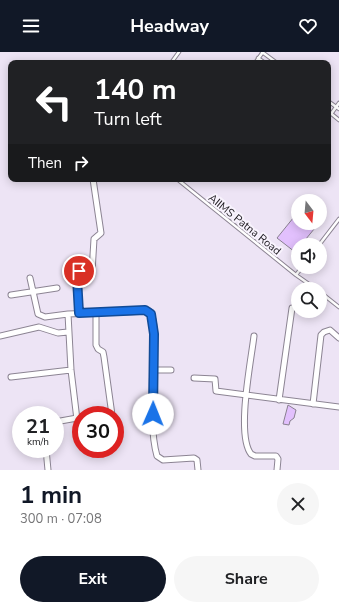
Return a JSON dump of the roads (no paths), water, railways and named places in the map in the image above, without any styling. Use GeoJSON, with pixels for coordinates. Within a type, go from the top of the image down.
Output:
{"type":"FeatureCollection","features":[{"type":"Feature","properties":{"kind":"street"},"geometry":{"type":"LineString","coordinates":[[79,313],[78,273],[79,271],[84,270],[92,272],[94,239],[101,233],[93,182]]}},
{"type":"Feature","properties":{"kind":"street"},"geometry":{"type":"LineString","coordinates":[[30,278],[36,311],[40,316],[79,313],[149,311],[152,317],[154,334],[153,414],[157,456],[163,460],[194,458],[197,460],[198,470]]}},
{"type":"Feature","properties":{"kind":"street"},"geometry":{"type":"LineString","coordinates":[[11,295],[57,288]]}},
{"type":"Feature","properties":{"kind":"street"},"geometry":{"type":"LineString","coordinates":[[96,313],[96,345],[98,349],[103,352],[111,406]]}},
{"type":"Feature","properties":{"kind":"street"},"geometry":{"type":"LineString","coordinates":[[68,314],[71,370],[76,406]]}},
{"type":"Feature","properties":{"kind":"street"},"geometry":{"type":"LineString","coordinates":[[279,400],[291,315]]}},
{"type":"Feature","properties":{"kind":"street"},"geometry":{"type":"LineString","coordinates":[[0,336],[39,327],[58,333],[68,332]]}},
{"type":"Feature","properties":{"kind":"street"},"geometry":{"type":"LineString","coordinates":[[314,404],[322,335],[324,332],[330,330],[339,338]]}},
{"type":"Feature","properties":{"kind":"street"},"geometry":{"type":"LineString","coordinates":[[254,336],[246,396],[244,436],[248,451],[255,456],[276,456],[278,459],[277,470]]}},
{"type":"Feature","properties":{"kind":"street"},"geometry":{"type":"LineString","coordinates":[[11,377],[71,370]]}},
{"type":"Feature","properties":{"kind":"street"},"geometry":{"type":"LineString","coordinates":[[154,370],[171,370]]}},
{"type":"Feature","properties":{"kind":"street"},"geometry":{"type":"LineString","coordinates":[[194,378],[215,379],[216,391],[339,407]]}},
{"type":"Feature","properties":{"kind":"street"},"geometry":{"type":"LineString","coordinates":[[47,458],[48,470]]}},
{"type":"Feature","properties":{"kind":"lane"},"geometry":{"type":"LineString","coordinates":[[261,60],[258,58],[263,52],[273,60]]}},
{"type":"Feature","properties":{"kind":"lane"},"geometry":{"type":"LineString","coordinates":[[331,103],[339,110]]}},
{"type":"Feature","properties":{"kind":"lane"},"geometry":{"type":"LineString","coordinates":[[331,111],[339,103]]}},
{"type":"Feature","properties":{"kind":"lane"},"geometry":{"type":"LineString","coordinates":[[331,113],[339,120]]}},
{"type":"Feature","properties":{"kind":"lane","name":"AIIMS Patna Road"},"geometry":{"type":"LineString","coordinates":[[181,182],[306,282]]}},
{"type":"Feature","properties":{"kind":"lane"},"geometry":{"type":"LineString","coordinates":[[324,238],[339,219]]}},
{"type":"Feature","properties":{"kind":"lane"},"geometry":{"type":"LineString","coordinates":[[327,298],[339,307]]}}]}
